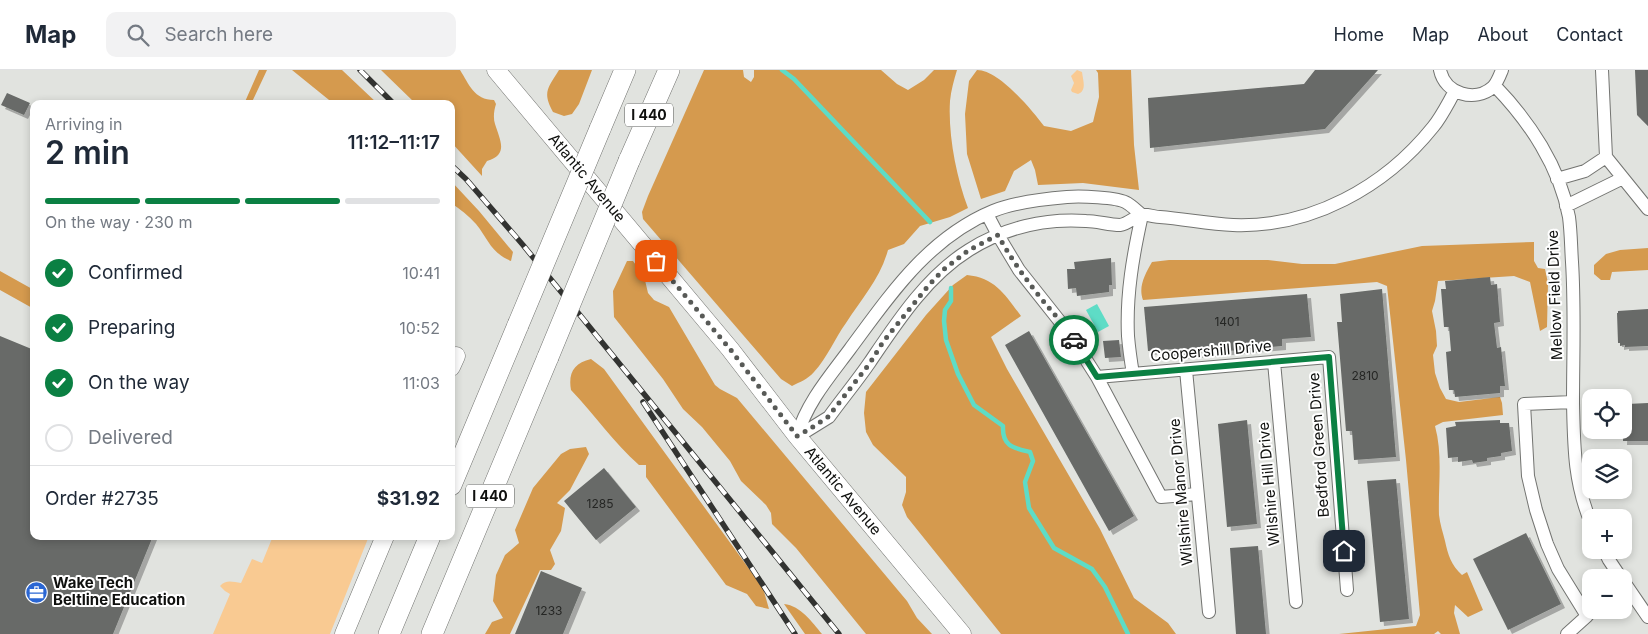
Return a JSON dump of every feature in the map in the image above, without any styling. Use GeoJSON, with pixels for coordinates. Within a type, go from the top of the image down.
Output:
{"type":"FeatureCollection","features":[{"type":"Feature","properties":{"kind":"highway","name":"I 440"},"geometry":{"type":"LineString","coordinates":[[455,475],[625,70]]}},
{"type":"Feature","properties":{"kind":"highway","name":"I 440"},"geometry":{"type":"LineString","coordinates":[[432,634],[629,161],[669,70]]}},
{"type":"Feature","properties":{"kind":"highway"},"geometry":{"type":"LineString","coordinates":[[389,634],[428,540]]}},
{"type":"Feature","properties":{"kind":"main road","name":"Atlantic Avenue"},"geometry":{"type":"LineString","coordinates":[[496,70],[730,349],[797,436],[962,634]]}},
{"type":"Feature","properties":{"kind":"main road"},"geometry":{"type":"LineString","coordinates":[[344,634],[383,540]]}},
{"type":"Feature","properties":{"kind":"street"},"geometry":{"type":"LineString","coordinates":[[1440,70],[1441,76],[1447,85],[1455,91],[1466,95],[1477,95],[1488,91],[1495,86],[1502,70]]}},
{"type":"Feature","properties":{"kind":"street"},"geometry":{"type":"LineString","coordinates":[[1602,70],[1606,157],[1648,209]]}},
{"type":"Feature","properties":{"kind":"street","name":"Mellow Field Drive"},"geometry":{"type":"LineString","coordinates":[[1495,86],[1512,103],[1535,136],[1548,158],[1566,206],[1572,270],[1573,402],[1576,477],[1585,509]]}},
{"type":"Feature","properties":{"kind":"street"},"geometry":{"type":"LineString","coordinates":[[797,436],[801,422],[812,401],[913,267],[932,249],[950,236],[987,214],[1027,202],[1081,196],[1126,202],[1142,215],[1212,224],[1255,225],[1292,218],[1331,206],[1355,195],[1393,168],[1434,126],[1455,91]]}},
{"type":"Feature","properties":{"kind":"street"},"geometry":{"type":"LineString","coordinates":[[1557,179],[1585,171],[1606,157]]}},
{"type":"Feature","properties":{"kind":"street"},"geometry":{"type":"LineString","coordinates":[[1566,206],[1623,178]]}},
{"type":"Feature","properties":{"kind":"street"},"geometry":{"type":"LineString","coordinates":[[987,214],[1019,270],[1069,332],[1097,377],[1161,496],[1197,494]]}},
{"type":"Feature","properties":{"kind":"street"},"geometry":{"type":"LineString","coordinates":[[797,436],[828,417],[914,301],[943,270],[969,250],[998,235],[1030,224],[1088,220],[1122,225],[1142,215]]}},
{"type":"Feature","properties":{"kind":"street"},"geometry":{"type":"LineString","coordinates":[[1133,374],[1128,337],[1129,295],[1134,248],[1142,215]]}},
{"type":"Feature","properties":{"kind":"street","name":"Coopershill Drive"},"geometry":{"type":"LineString","coordinates":[[1097,377],[1329,357]]}},
{"type":"Feature","properties":{"kind":"street","name":"Bedford Green Drive"},"geometry":{"type":"LineString","coordinates":[[1329,357],[1347,590]]}},
{"type":"Feature","properties":{"kind":"street","name":"Wilshire Hill Drive"},"geometry":{"type":"LineString","coordinates":[[1274,362],[1296,602]]}},
{"type":"Feature","properties":{"kind":"street","name":"Wilshire Manor Drive"},"geometry":{"type":"LineString","coordinates":[[1186,370],[1209,612]]}},
{"type":"Feature","properties":{"kind":"street"},"geometry":{"type":"LineString","coordinates":[[1567,634],[1587,616],[1558,569],[1547,544],[1536,510],[1528,476],[1524,404],[1573,402]]}},
{"type":"Feature","properties":{"kind":"street"},"geometry":{"type":"LineString","coordinates":[[1632,594],[1648,617]]}},
{"type":"Feature","properties":{"kind":"shaded area"},"geometry":{"type":"Polygon","coordinates":[[[259,70],[267,70],[253,100],[246,100],[259,70]]]}},
{"type":"Feature","properties":{"kind":"shaded area"},"geometry":{"type":"Polygon","coordinates":[[[292,70],[342,70],[374,100],[329,100],[292,70]]]}},
{"type":"Feature","properties":{"kind":"shaded area"},"geometry":{"type":"Polygon","coordinates":[[[381,70],[460,70],[469,86],[477,94],[494,100],[496,104],[494,119],[501,151],[494,158],[487,161],[482,169],[482,176],[455,146],[455,100],[412,100],[381,70]]]}},
{"type":"Feature","properties":{"kind":"shaded area"},"geometry":{"type":"Polygon","coordinates":[[[559,70],[592,70],[579,104],[572,114],[564,116],[553,112],[547,95],[549,86],[559,70]]]}},
{"type":"Feature","properties":{"kind":"shaded area"},"geometry":{"type":"Polygon","coordinates":[[[704,70],[743,70],[744,77],[751,82],[754,77],[754,70],[881,70],[897,84],[908,90],[924,80],[934,70],[957,70],[950,97],[950,127],[957,169],[968,208],[950,217],[920,226],[904,244],[888,250],[885,260],[870,288],[823,361],[809,377],[792,386],[781,379],[643,219],[642,212],[648,196],[704,70]]]}},
{"type":"Feature","properties":{"kind":"shaded area"},"geometry":{"type":"Polygon","coordinates":[[[977,70],[995,76],[1005,84],[1032,110],[1044,126],[1071,131],[1093,122],[1099,97],[1098,73],[1096,70],[1131,70],[1134,145],[1139,190],[1083,183],[1038,185],[1031,160],[1014,171],[1005,191],[981,199],[967,154],[965,114],[969,81],[977,70]]]}},
{"type":"Feature","properties":{"kind":"shaded area"},"geometry":{"type":"Polygon","coordinates":[[[1077,70],[1082,72],[1084,85],[1083,90],[1078,94],[1071,90],[1074,83],[1071,76],[1077,70]]]}},
{"type":"Feature","properties":{"kind":"shaded area"},"geometry":{"type":"Polygon","coordinates":[[[455,185],[513,252],[511,261],[494,250],[473,221],[455,206],[455,185]]]}},
{"type":"Feature","properties":{"kind":"shaded area"},"geometry":{"type":"Polygon","coordinates":[[[1534,242],[1534,261],[1538,268],[1545,269],[1548,283],[1547,327],[1540,331],[1530,282],[1514,276],[1438,281],[1432,311],[1437,346],[1433,355],[1435,373],[1446,399],[1459,402],[1500,397],[1502,403],[1503,415],[1443,422],[1435,426],[1440,459],[1439,515],[1447,551],[1450,560],[1458,571],[1462,575],[1467,572],[1483,610],[1468,617],[1455,605],[1454,613],[1460,634],[1441,634],[1438,631],[1434,634],[1339,634],[1416,626],[1420,615],[1406,460],[1387,286],[1377,282],[1143,300],[1141,290],[1147,271],[1152,262],[1169,260],[1268,260],[1302,264],[1335,264],[1422,246],[1534,242]]]}},
{"type":"Feature","properties":{"kind":"shaded area"},"geometry":{"type":"Polygon","coordinates":[[[1648,248],[1648,270],[1612,272],[1610,280],[1601,280],[1594,274],[1594,265],[1606,254],[1620,250],[1648,248]]]}},
{"type":"Feature","properties":{"kind":"shaded area"},"geometry":{"type":"Polygon","coordinates":[[[627,261],[633,261],[644,276],[648,293],[654,300],[669,307],[715,385],[737,398],[907,601],[917,618],[932,634],[866,634],[796,548],[772,524],[771,513],[766,505],[741,481],[730,461],[702,427],[683,409],[663,379],[614,317],[613,291],[627,261]]]}},
{"type":"Feature","properties":{"kind":"shaded area"},"geometry":{"type":"Polygon","coordinates":[[[0,271],[30,288],[30,307],[0,290],[0,271]]]}},
{"type":"Feature","properties":{"kind":"shaded area"},"geometry":{"type":"Polygon","coordinates":[[[967,275],[993,284],[1005,295],[1021,316],[991,337],[1007,369],[1100,529],[1134,598],[1168,623],[1176,634],[1001,634],[907,517],[902,505],[906,492],[906,477],[873,445],[866,432],[864,413],[866,392],[926,315],[953,285],[967,275]]]}},
{"type":"Feature","properties":{"kind":"shaded area"},"geometry":{"type":"Polygon","coordinates":[[[1097,304],[1109,326],[1098,332],[1086,310],[1097,304]]]}},
{"type":"Feature","properties":{"kind":"shaded area"},"geometry":{"type":"Polygon","coordinates":[[[591,359],[604,369],[763,588],[769,609],[756,606],[747,594],[726,585],[646,477],[646,465],[639,465],[630,456],[571,390],[570,379],[576,366],[591,359]]]}},
{"type":"Feature","properties":{"kind":"shaded area"},"geometry":{"type":"Polygon","coordinates":[[[586,447],[589,454],[570,490],[557,503],[565,508],[561,531],[550,550],[555,564],[551,570],[540,570],[510,634],[485,634],[492,622],[503,618],[493,601],[496,575],[505,555],[519,543],[515,530],[533,488],[561,454],[570,449],[586,447]]]}},
{"type":"Feature","properties":{"kind":"shaded area"},"geometry":{"type":"Polygon","coordinates":[[[271,540],[367,540],[330,634],[213,634],[230,594],[220,586],[227,582],[241,583],[252,559],[262,563],[271,540]]]}},
{"type":"Feature","properties":{"kind":"shaded area"},"geometry":{"type":"Polygon","coordinates":[[[784,604],[801,611],[822,634],[805,634],[784,604]]]}},
{"type":"Feature","properties":{"kind":"building"},"geometry":{"type":"Polygon","coordinates":[[[1315,70],[1378,70],[1325,129],[1150,148],[1148,98],[1304,84],[1315,70]]]}},
{"type":"Feature","properties":{"kind":"building"},"geometry":{"type":"Polygon","coordinates":[[[1635,70],[1648,70],[1648,126],[1637,115],[1635,70]]]}},
{"type":"Feature","properties":{"kind":"building"},"geometry":{"type":"Polygon","coordinates":[[[7,93],[30,103],[24,115],[1,105],[7,93]]]}},
{"type":"Feature","properties":{"kind":"building"},"geometry":{"type":"Polygon","coordinates":[[[1111,258],[1112,285],[1109,285],[1109,292],[1077,296],[1076,288],[1068,289],[1067,269],[1075,269],[1074,262],[1111,258]]]}},
{"type":"Feature","properties":{"kind":"building"},"geometry":{"type":"Polygon","coordinates":[[[1490,277],[1491,285],[1497,284],[1500,322],[1494,323],[1497,348],[1501,347],[1505,386],[1500,386],[1500,393],[1455,397],[1454,390],[1449,390],[1446,352],[1451,351],[1449,327],[1444,327],[1441,289],[1446,289],[1445,281],[1490,277]]]}},
{"type":"Feature","properties":{"kind":"building"},"geometry":{"type":"Polygon","coordinates":[[[1382,289],[1396,457],[1354,460],[1352,431],[1346,431],[1337,322],[1342,322],[1340,294],[1382,289]]]}},
{"type":"Feature","properties":{"kind":"building"},"geometry":{"type":"Polygon","coordinates":[[[1307,294],[1311,337],[1282,339],[1282,346],[1173,356],[1172,349],[1148,351],[1144,307],[1307,294]]]}},
{"type":"Feature","properties":{"kind":"building"},"geometry":{"type":"Polygon","coordinates":[[[1648,309],[1648,346],[1620,346],[1620,343],[1618,343],[1618,311],[1648,309]]]}},
{"type":"Feature","properties":{"kind":"building"},"geometry":{"type":"Polygon","coordinates":[[[1029,331],[1134,516],[1109,531],[1005,345],[1029,331]]]}},
{"type":"Feature","properties":{"kind":"building"},"geometry":{"type":"Polygon","coordinates":[[[0,336],[30,348],[30,540],[151,540],[113,634],[0,634],[0,336]]]}},
{"type":"Feature","properties":{"kind":"building"},"geometry":{"type":"Polygon","coordinates":[[[1119,340],[1121,357],[1105,358],[1103,341],[1119,340]]]}},
{"type":"Feature","properties":{"kind":"building"},"geometry":{"type":"Polygon","coordinates":[[[1648,403],[1648,441],[1623,441],[1623,439],[1632,439],[1632,404],[1648,403]]]}},
{"type":"Feature","properties":{"kind":"building"},"geometry":{"type":"Polygon","coordinates":[[[1247,420],[1257,524],[1227,527],[1218,424],[1247,420]]]}},
{"type":"Feature","properties":{"kind":"building"},"geometry":{"type":"Polygon","coordinates":[[[1500,420],[1500,423],[1509,423],[1512,451],[1501,453],[1501,456],[1487,458],[1487,461],[1473,463],[1472,460],[1458,462],[1458,457],[1448,458],[1446,428],[1456,426],[1455,422],[1500,420]]]}},
{"type":"Feature","properties":{"kind":"building"},"geometry":{"type":"Polygon","coordinates":[[[604,468],[636,507],[596,540],[564,501],[604,468]]]}},
{"type":"Feature","properties":{"kind":"building"},"geometry":{"type":"Polygon","coordinates":[[[1396,479],[1409,619],[1380,622],[1367,481],[1396,479]]]}},
{"type":"Feature","properties":{"kind":"building"},"geometry":{"type":"Polygon","coordinates":[[[1526,533],[1561,604],[1508,630],[1473,559],[1526,533]]]}},
{"type":"Feature","properties":{"kind":"building"},"geometry":{"type":"Polygon","coordinates":[[[1258,546],[1266,634],[1236,634],[1230,548],[1258,546]]]}},
{"type":"Feature","properties":{"kind":"building"},"geometry":{"type":"Polygon","coordinates":[[[541,571],[582,588],[563,634],[515,634],[541,571]]]}},
{"type":"Feature","properties":{"kind":"waterway"},"geometry":{"type":"LineString","coordinates":[[782,70],[794,79],[930,222]]}},
{"type":"Feature","properties":{"kind":"waterway"},"geometry":{"type":"LineString","coordinates":[[951,288],[951,301],[945,310],[944,321],[946,340],[958,374],[974,405],[1003,426],[1004,438],[1007,442],[1018,449],[1030,452],[1033,461],[1025,482],[1029,508],[1054,548],[1092,569],[1105,587],[1128,634]]}},
{"type":"Feature","properties":{"kind":"railway"},"geometry":{"type":"LineString","coordinates":[[360,70],[390,100]]}},
{"type":"Feature","properties":{"kind":"railway"},"geometry":{"type":"LineString","coordinates":[[455,169],[523,245],[839,634]]}},
{"type":"Feature","properties":{"kind":"railway"},"geometry":{"type":"LineString","coordinates":[[643,402],[795,634]]}},
{"type":"Feature","properties":{"kind":"way so far"},"geometry":{"type":"LineString","coordinates":[[656,261],[730,349],[797,436],[828,417],[870,363],[883,342],[914,301],[943,270],[969,250],[998,235],[1019,270],[1074,340]]}},
{"type":"Feature","properties":{"kind":"place","name":"Wake Tech Beltline Education"},"geometry":{"type":"Point","coordinates":[37,592]}},
{"type":"Feature","properties":{"kind":"route"},"geometry":{"type":"LineString","coordinates":[[1074,340],[1097,377],[1329,357],[1344,551]]}}]}
